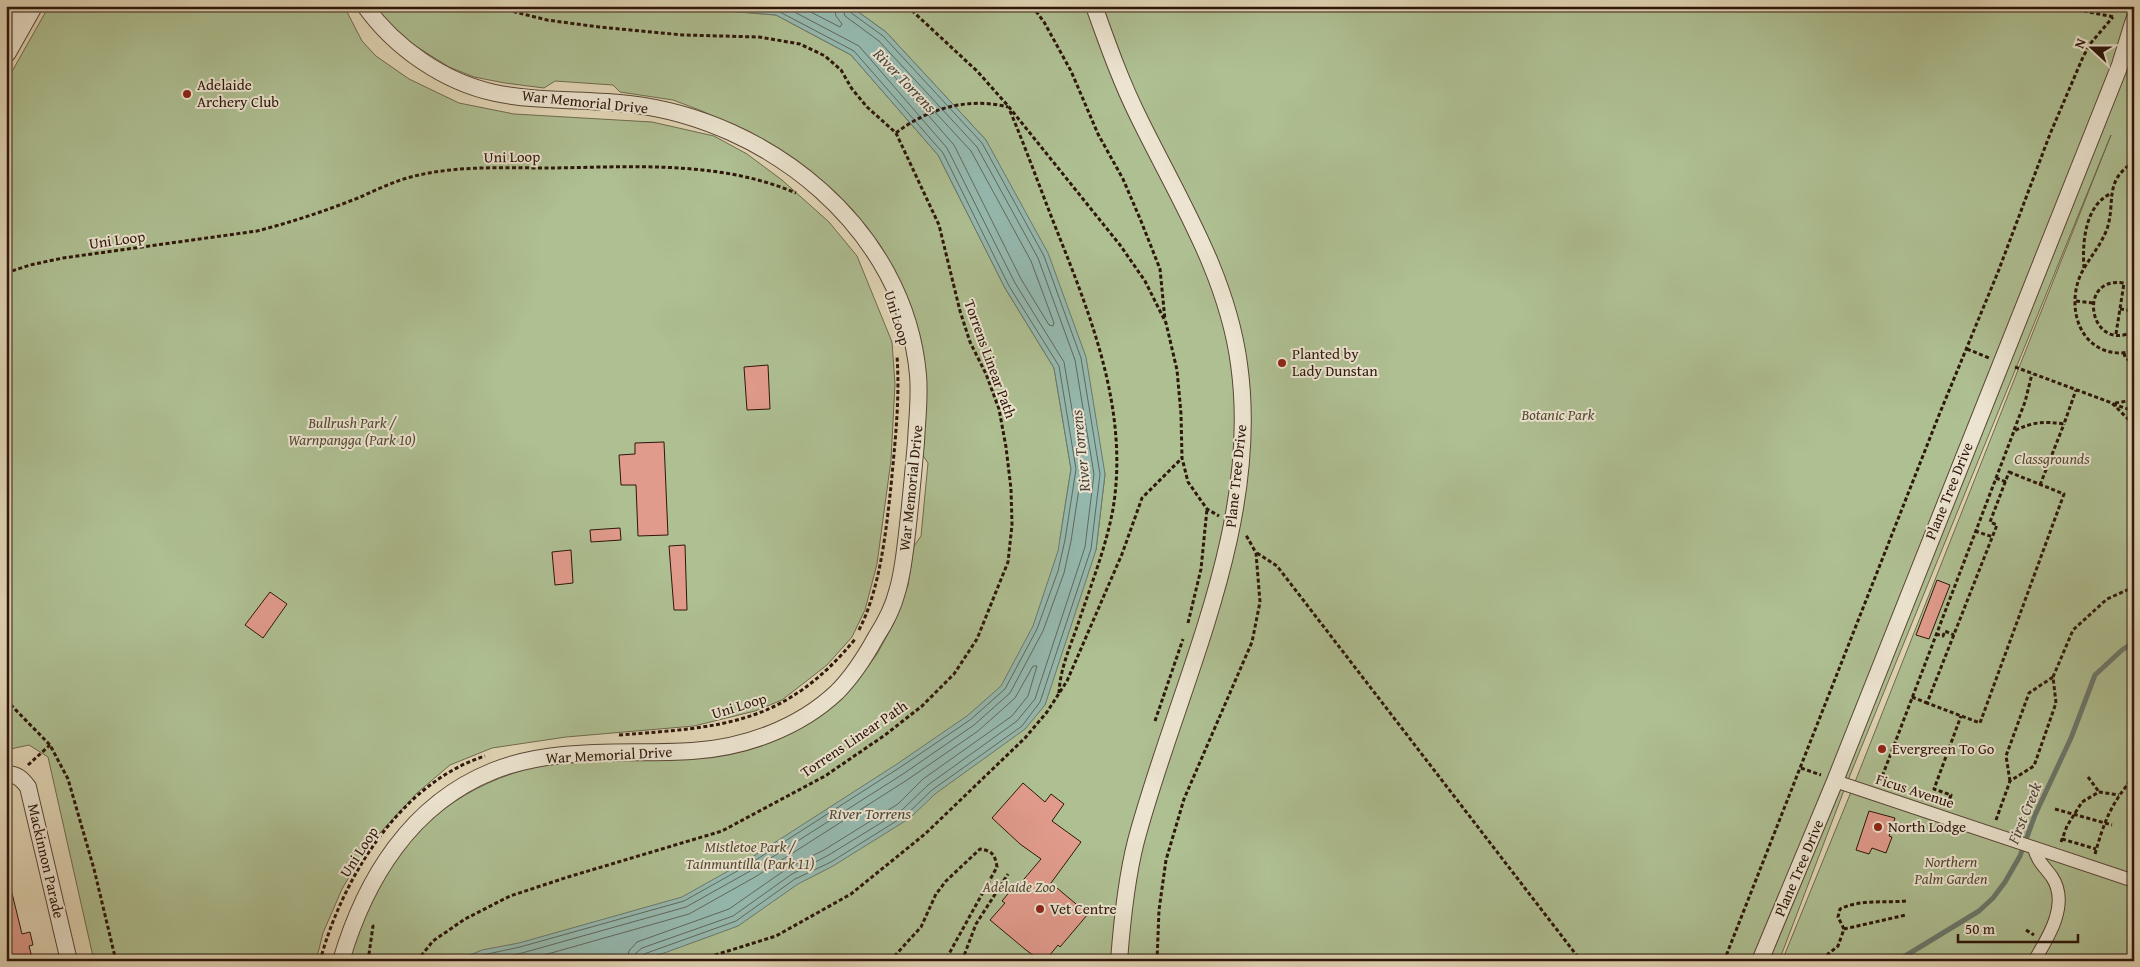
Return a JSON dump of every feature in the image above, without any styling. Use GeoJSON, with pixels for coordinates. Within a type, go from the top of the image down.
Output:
{"type":"FeatureCollection","features":[{"type":"Feature","properties":{"kind":"street"},"geometry":{"type":"LineString","coordinates":[[6,20],[14,6]]}},
{"type":"Feature","properties":{"kind":"street"},"geometry":{"type":"LineString","coordinates":[[6,52],[32,6]]}},
{"type":"Feature","properties":{"kind":"street","name":"War Memorial Drive"},"geometry":{"type":"LineString","coordinates":[[341,961],[369,889],[398,841],[433,807],[450,794],[475,780],[492,771],[518,763],[558,756],[725,748],[748,742],[783,727],[835,694],[868,651],[886,620],[897,593],[911,499],[919,378],[913,341],[892,280],[860,231],[832,199],[788,165],[729,131],[697,118],[632,104],[529,97],[496,93],[470,86],[445,75],[405,48],[365,6]]}},
{"type":"Feature","properties":{"kind":"street","name":"Plane Tree Drive"},"geometry":{"type":"LineString","coordinates":[[1094,6],[1116,70],[1192,220],[1222,294],[1239,363],[1243,424],[1233,522],[1203,637],[1156,772],[1135,844],[1122,921],[1119,961]]}},
{"type":"Feature","properties":{"kind":"street","name":"Plane Tree Drive"},"geometry":{"type":"LineString","coordinates":[[1760,961],[1835,781],[2120,65],[2134,20]]}},
{"type":"Feature","properties":{"kind":"street","name":"Mackinnon Parade"},"geometry":{"type":"LineString","coordinates":[[12,775],[28,787],[69,961]]}},
{"type":"Feature","properties":{"kind":"street","name":"Ficus Avenue"},"geometry":{"type":"LineString","coordinates":[[1835,781],[2134,881]]}},
{"type":"Feature","properties":{"kind":"street"},"geometry":{"type":"LineString","coordinates":[[2033,847],[2039,861],[2055,883],[2059,904],[2049,934],[2034,961]]}},
{"type":"Feature","properties":{"kind":"path","name":"Torrens Linear Path"},"geometry":{"type":"LineString","coordinates":[[417,961],[433,941],[465,920],[510,896],[722,832],[825,776],[922,706],[954,674],[977,639],[1008,562],[1012,526],[1011,489],[999,408],[986,374],[970,342],[960,311],[939,225],[896,133],[867,107],[852,89],[841,70],[825,56],[800,44],[759,37],[684,35],[599,27],[547,20],[515,12],[505,6]]}},
{"type":"Feature","properties":{"kind":"path"},"geometry":{"type":"LineString","coordinates":[[907,6],[978,72],[1009,107],[1120,245],[1145,281],[1166,323]]}},
{"type":"Feature","properties":{"kind":"path"},"geometry":{"type":"LineString","coordinates":[[1032,6],[1044,22],[1071,71],[1098,134],[1123,180],[1160,269],[1166,323],[1177,370],[1182,414],[1182,458],[1188,482],[1207,509],[1233,522],[1244,530],[1256,553],[1260,602],[1252,642],[1184,799],[1166,860],[1159,910],[1157,961]]}},
{"type":"Feature","properties":{"kind":"path"},"geometry":{"type":"LineString","coordinates":[[1724,961],[1998,272],[2050,134],[2090,44],[2113,16],[2058,6]]}},
{"type":"Feature","properties":{"kind":"path"},"geometry":{"type":"LineString","coordinates":[[896,133],[907,124],[946,107],[984,103],[1009,107]]}},
{"type":"Feature","properties":{"kind":"path"},"geometry":{"type":"LineString","coordinates":[[1009,107],[1078,282],[1112,393],[1117,470],[1113,510],[1101,554],[1062,666],[1059,694]]}},
{"type":"Feature","properties":{"kind":"path"},"geometry":{"type":"LineString","coordinates":[[2134,162],[2117,179],[2111,194],[2111,213],[2108,228],[2096,251],[2084,268],[2078,283],[2076,301],[2078,323],[2086,338],[2100,348],[2124,353],[2134,351]]}},
{"type":"Feature","properties":{"kind":"path","name":"Uni Loop"},"geometry":{"type":"LineString","coordinates":[[6,273],[30,265],[63,258],[257,231],[321,212],[407,178],[442,171],[490,168],[670,166],[710,171],[766,182],[802,195]]}},
{"type":"Feature","properties":{"kind":"path"},"geometry":{"type":"LineString","coordinates":[[2084,268],[2084,245],[2089,220],[2103,198],[2111,194]]}},
{"type":"Feature","properties":{"kind":"path"},"geometry":{"type":"LineString","coordinates":[[2134,205],[2134,216]]}},
{"type":"Feature","properties":{"kind":"path"},"geometry":{"type":"LineString","coordinates":[[2116,334],[2124,283],[2118,282],[2099,291],[2093,304],[2094,316],[2099,326],[2108,333],[2116,334],[2127,334],[2134,330]]}},
{"type":"Feature","properties":{"kind":"path"},"geometry":{"type":"LineString","coordinates":[[2076,301],[2093,304]]}},
{"type":"Feature","properties":{"kind":"path"},"geometry":{"type":"LineString","coordinates":[[2120,308],[2134,311]]}},
{"type":"Feature","properties":{"kind":"path"},"geometry":{"type":"LineString","coordinates":[[1966,349],[1989,358]]}},
{"type":"Feature","properties":{"kind":"path","name":"Uni Loop"},"geometry":{"type":"LineString","coordinates":[[617,735],[704,728],[754,716],[780,705],[805,688],[832,666],[855,639],[866,617],[886,532],[896,437],[899,383],[896,350]]}},
{"type":"Feature","properties":{"kind":"path"},"geometry":{"type":"LineString","coordinates":[[2124,353],[2125,357],[2134,365]]}},
{"type":"Feature","properties":{"kind":"path"},"geometry":{"type":"LineString","coordinates":[[2007,364],[2134,411]]}},
{"type":"Feature","properties":{"kind":"path"},"geometry":{"type":"LineString","coordinates":[[1876,795],[2025,402],[2032,374]]}},
{"type":"Feature","properties":{"kind":"path"},"geometry":{"type":"LineString","coordinates":[[2040,485],[2076,390]]}},
{"type":"Feature","properties":{"kind":"path"},"geometry":{"type":"LineString","coordinates":[[2112,403],[2134,400]]}},
{"type":"Feature","properties":{"kind":"path"},"geometry":{"type":"LineString","coordinates":[[2112,403],[2134,425]]}},
{"type":"Feature","properties":{"kind":"path"},"geometry":{"type":"LineString","coordinates":[[2014,431],[2030,423],[2046,421],[2064,424]]}},
{"type":"Feature","properties":{"kind":"path"},"geometry":{"type":"LineString","coordinates":[[696,961],[776,936],[851,894],[925,834],[1026,738],[1059,694],[1080,654],[1122,554],[1142,498],[1182,458]]}},
{"type":"Feature","properties":{"kind":"path"},"geometry":{"type":"LineString","coordinates":[[1912,697],[1980,723],[2064,494],[2009,472],[1990,522],[1998,525],[1928,703]]}},
{"type":"Feature","properties":{"kind":"path"},"geometry":{"type":"LineString","coordinates":[[1996,478],[2006,482]]}},
{"type":"Feature","properties":{"kind":"path"},"geometry":{"type":"LineString","coordinates":[[1976,531],[1993,537]]}},
{"type":"Feature","properties":{"kind":"path"},"geometry":{"type":"LineString","coordinates":[[1256,553],[1277,566],[1581,961]]}},
{"type":"Feature","properties":{"kind":"path"},"geometry":{"type":"LineString","coordinates":[[2010,781],[2034,766],[2056,703],[2053,677],[2072,630],[2106,599],[2134,587]]}},
{"type":"Feature","properties":{"kind":"path"},"geometry":{"type":"LineString","coordinates":[[1936,634],[1943,636],[1945,632],[1954,635]]}},
{"type":"Feature","properties":{"kind":"path"},"geometry":{"type":"LineString","coordinates":[[1991,833],[2010,781],[2006,756],[2029,693],[2053,677]]}},
{"type":"Feature","properties":{"kind":"path"},"geometry":{"type":"LineString","coordinates":[[6,700],[50,745],[68,779],[94,869],[116,961]]}},
{"type":"Feature","properties":{"kind":"path"},"geometry":{"type":"LineString","coordinates":[[1943,817],[1951,795],[1934,788],[1961,716]]}},
{"type":"Feature","properties":{"kind":"path"},"geometry":{"type":"LineString","coordinates":[[12,775],[50,745]]}},
{"type":"Feature","properties":{"kind":"path","name":"Uni Loop"},"geometry":{"type":"LineString","coordinates":[[320,961],[327,938],[352,881],[373,846],[392,822],[432,784],[466,762],[487,755]]}},
{"type":"Feature","properties":{"kind":"path"},"geometry":{"type":"LineString","coordinates":[[1800,768],[1835,781]]}},
{"type":"Feature","properties":{"kind":"path"},"geometry":{"type":"LineString","coordinates":[[2091,866],[2104,822],[2119,796],[2134,777]]}},
{"type":"Feature","properties":{"kind":"path"},"geometry":{"type":"LineString","coordinates":[[2088,778],[2099,792],[2119,796]]}},
{"type":"Feature","properties":{"kind":"path"},"geometry":{"type":"LineString","coordinates":[[2056,855],[2062,839],[2082,802],[2099,792]]}},
{"type":"Feature","properties":{"kind":"path"},"geometry":{"type":"LineString","coordinates":[[2055,809],[2112,825]]}},
{"type":"Feature","properties":{"kind":"path"},"geometry":{"type":"LineString","coordinates":[[2062,839],[2096,849]]}},
{"type":"Feature","properties":{"kind":"path"},"geometry":{"type":"LineString","coordinates":[[890,961],[921,927],[936,894],[946,881],[980,848],[990,850],[996,856],[996,867],[945,961]]}},
{"type":"Feature","properties":{"kind":"path"},"geometry":{"type":"LineString","coordinates":[[962,961],[976,924],[1008,874]]}},
{"type":"Feature","properties":{"kind":"path"},"geometry":{"type":"LineString","coordinates":[[1808,961],[1827,955],[1838,946],[1844,929],[1838,917],[1840,910],[1847,906],[1864,902],[1907,901]]}},
{"type":"Feature","properties":{"kind":"path"},"geometry":{"type":"LineString","coordinates":[[1844,929],[1906,915]]}},
{"type":"Feature","properties":{"kind":"path"},"geometry":{"type":"LineString","coordinates":[[800,961],[808,957],[823,957],[827,961]]}},
{"type":"Feature","properties":{"kind":"green space","name":"Bullrush Park / Warnpangga (Park 10)"},"geometry":{"type":"Polygon","coordinates":[[[49,6],[344,6],[362,41],[376,56],[409,79],[459,103],[514,114],[652,122],[714,136],[747,154],[782,180],[829,222],[857,256],[892,342],[895,384],[891,460],[877,564],[865,610],[852,637],[827,665],[782,700],[755,711],[694,726],[566,737],[492,748],[450,765],[417,793],[367,847],[342,889],[323,933],[316,961],[94,961],[48,757],[29,745],[6,750],[6,82],[49,6]]]}},
{"type":"Feature","properties":{"kind":"green space","name":"Botanic Park"},"geometry":{"type":"Polygon","coordinates":[[[374,6],[664,6],[776,15],[851,55],[938,155],[1005,288],[1054,368],[1071,469],[1060,539],[1096,550],[1105,474],[986,140],[886,32],[850,6],[2134,7],[2134,77],[2132,83],[2134,84],[2134,961],[1782,961],[1853,787],[2111,135],[1846,785],[1779,961],[347,961],[368,907],[392,865],[426,825],[465,795],[513,773],[541,765],[726,753],[860,677],[877,654],[894,623],[908,585],[914,546],[921,536],[928,463],[922,454],[925,410],[882,251],[732,125],[673,100],[620,92],[613,85],[555,81],[544,88],[474,77],[449,67],[406,40],[374,6]]]}},
{"type":"Feature","properties":{"kind":"water","name":"River Torrens"},"geometry":{"type":"Polygon","coordinates":[[[664,6],[850,6],[886,32],[986,140],[1048,253],[1086,357],[1105,474],[1096,550],[1045,705],[1025,729],[935,794],[910,818],[833,866],[798,884],[738,926],[667,952],[638,961],[456,961],[482,950],[519,943],[682,897],[746,861],[897,764],[967,716],[1001,686],[1033,626],[1058,551],[1071,469],[1054,368],[1005,288],[938,155],[851,55],[776,15],[664,6]]]}},
{"type":"Feature","properties":{"kind":"building"},"geometry":{"type":"Polygon","coordinates":[[[768,365],[770,409],[747,410],[744,367],[768,365]]]}},
{"type":"Feature","properties":{"kind":"building"},"geometry":{"type":"Polygon","coordinates":[[[664,442],[668,535],[638,536],[636,485],[621,485],[619,455],[635,454],[635,443],[664,442]]]}},
{"type":"Feature","properties":{"kind":"building"},"geometry":{"type":"Polygon","coordinates":[[[620,528],[621,540],[591,542],[590,530],[620,528]]]}},
{"type":"Feature","properties":{"kind":"building"},"geometry":{"type":"Polygon","coordinates":[[[685,545],[687,610],[674,610],[669,546],[685,545]]]}},
{"type":"Feature","properties":{"kind":"building"},"geometry":{"type":"Polygon","coordinates":[[[571,550],[573,583],[555,585],[552,552],[571,550]]]}},
{"type":"Feature","properties":{"kind":"building"},"geometry":{"type":"Polygon","coordinates":[[[1937,580],[1950,585],[1929,639],[1916,635],[1937,580]]]}},
{"type":"Feature","properties":{"kind":"building"},"geometry":{"type":"Polygon","coordinates":[[[270,592],[287,604],[263,638],[245,625],[270,592]]]}},
{"type":"Feature","properties":{"kind":"building"},"geometry":{"type":"Polygon","coordinates":[[[1023,783],[1045,802],[1051,794],[1064,804],[1052,821],[1081,842],[1051,883],[1088,914],[1060,947],[1058,945],[1045,961],[1041,961],[1026,950],[990,920],[1005,903],[1002,901],[1017,883],[1019,885],[1041,859],[1020,844],[992,818],[1023,783]]]}},
{"type":"Feature","properties":{"kind":"building","name":"North Lodge"},"geometry":{"type":"Polygon","coordinates":[[[1869,811],[1895,818],[1889,836],[1892,837],[1886,853],[1872,848],[1869,854],[1856,850],[1869,811]]]}},
{"type":"Feature","properties":{"kind":"building"},"geometry":{"type":"Polygon","coordinates":[[[11,889],[22,934],[30,932],[33,945],[29,946],[33,961],[6,961],[6,890],[11,889]]]}},
{"type":"Feature","properties":{"kind":"waterway","name":"First Creek"},"geometry":{"type":"LineString","coordinates":[[1897,961],[1979,911],[1993,898],[2005,882],[2020,856],[2035,815],[2071,738],[2095,675],[2122,650],[2134,642]]}},
{"type":"Feature","properties":{"kind":"place","name":"Adelaide Archery Club"},"geometry":{"type":"Point","coordinates":[187,94]}},
{"type":"Feature","properties":{"kind":"place","name":"Planted by Lady Dunstan"},"geometry":{"type":"Point","coordinates":[1282,363]}},
{"type":"Feature","properties":{"kind":"place","name":"Evergreen To Go"},"geometry":{"type":"Point","coordinates":[1882,749]}},
{"type":"Feature","properties":{"kind":"place","name":"North Lodge"},"geometry":{"type":"Point","coordinates":[1878,827]}},
{"type":"Feature","properties":{"kind":"place","name":"Vet Centre"},"geometry":{"type":"Point","coordinates":[1040,909]}},
{"type":"Feature","properties":{"kind":"park label","name":"Classgrounds"},"geometry":{"type":"Point","coordinates":[2052,459]}},
{"type":"Feature","properties":{"kind":"park label","name":"Mistletoe Park / Tainmuntilla (Park 11)"},"geometry":{"type":"Point","coordinates":[750,856]}},
{"type":"Feature","properties":{"kind":"park label","name":"Northern Palm Garden"},"geometry":{"type":"Point","coordinates":[1951,870]}},
{"type":"Feature","properties":{"kind":"park label","name":"Adelaide Zoo"},"geometry":{"type":"Point","coordinates":[1019,887]}}]}
